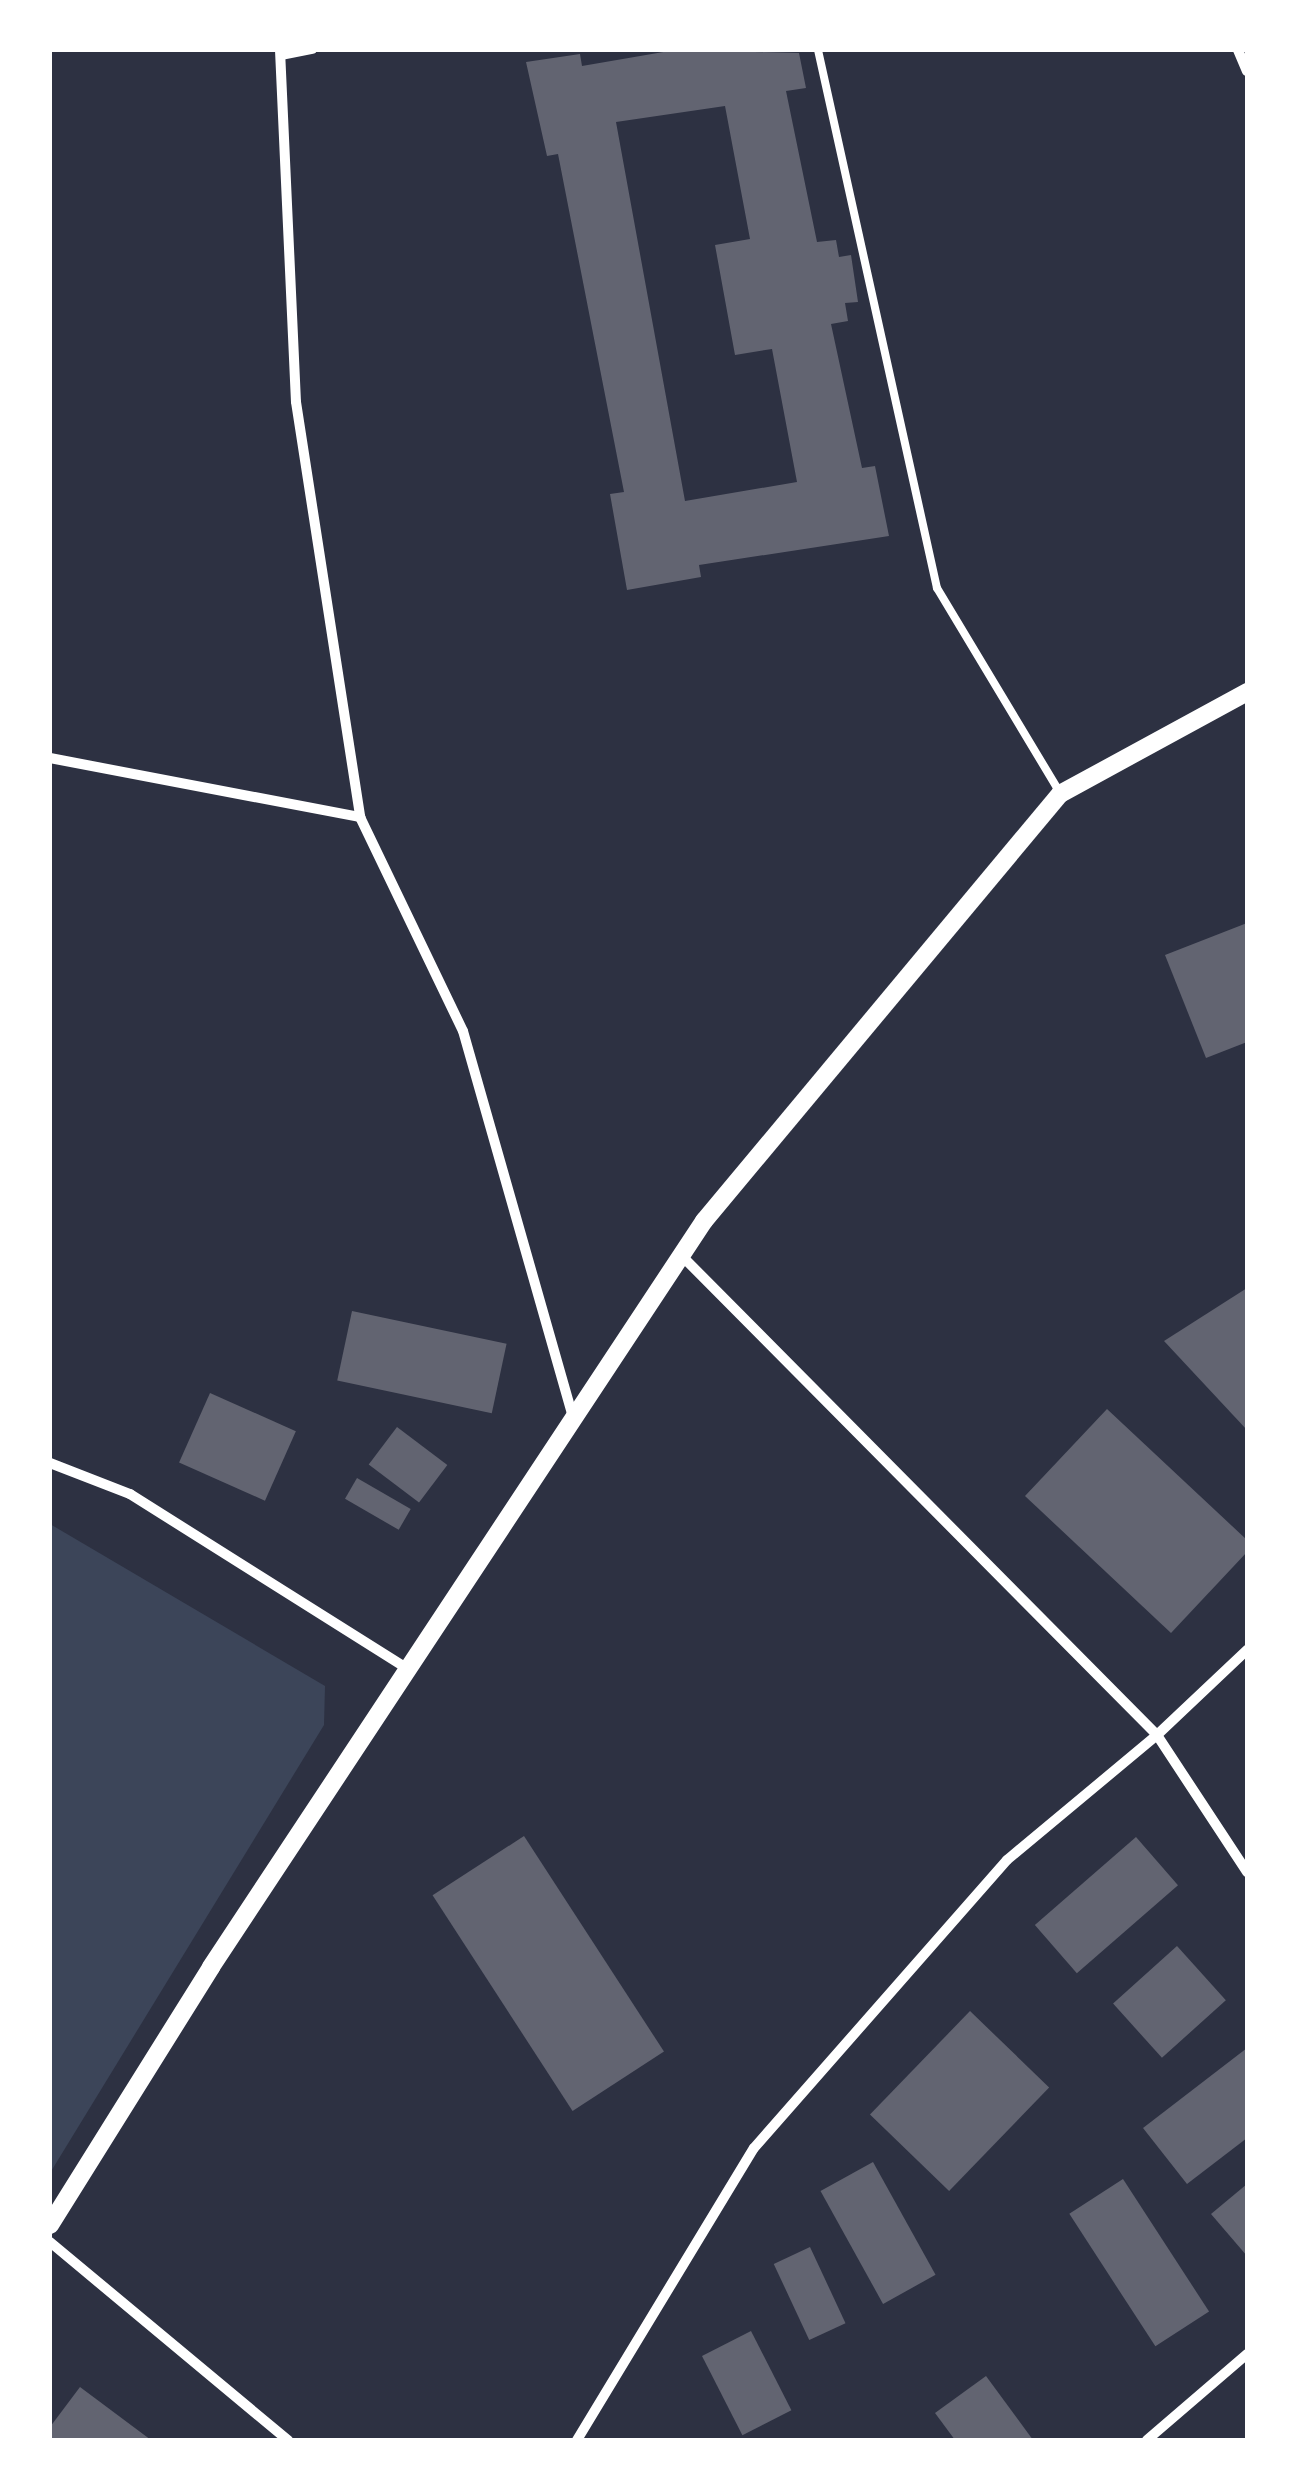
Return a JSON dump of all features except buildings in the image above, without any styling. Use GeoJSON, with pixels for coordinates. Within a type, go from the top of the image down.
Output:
{"type":"FeatureCollection","features":[{"type":"Feature","properties":{"kind":"street"},"geometry":{"type":"LineString","coordinates":[[1238,50],[1247,70]]}},
{"type":"Feature","properties":{"kind":"street"},"geometry":{"type":"LineString","coordinates":[[281,53],[296,402],[360,817],[463,1032],[573,1418]]}},
{"type":"Feature","properties":{"kind":"street"},"geometry":{"type":"LineString","coordinates":[[50,2225],[212,1966],[681,1255],[878,1008],[1060,794],[1247,692]]}},
{"type":"Feature","properties":{"kind":"street"},"geometry":{"type":"LineString","coordinates":[[50,758],[360,817]]}},
{"type":"Feature","properties":{"kind":"street"},"geometry":{"type":"LineString","coordinates":[[681,1255],[1157,1735],[1247,1872]]}},
{"type":"Feature","properties":{"kind":"street"},"geometry":{"type":"LineString","coordinates":[[50,1463],[130,1494],[408,1668]]}},
{"type":"Feature","properties":{"kind":"street"},"geometry":{"type":"LineString","coordinates":[[577,2440],[754,2148],[1008,1860],[1157,1735],[1247,1650]]}},
{"type":"Feature","properties":{"kind":"street"},"geometry":{"type":"LineString","coordinates":[[50,2242],[288,2440]]}},
{"type":"Feature","properties":{"kind":"street"},"geometry":{"type":"LineString","coordinates":[[1147,2440],[1247,2354]]}},
{"type":"Feature","properties":{"kind":"lane"},"geometry":{"type":"LineString","coordinates":[[281,53],[312,50]]}},
{"type":"Feature","properties":{"kind":"lane"},"geometry":{"type":"LineString","coordinates":[[818,50],[937,588],[1060,794]]}},
{"type":"Feature","properties":{"kind":"shaded area"},"geometry":{"type":"Polygon","coordinates":[[[50,1524],[325,1686],[324,1725],[50,2173],[50,1524]]]}}]}
